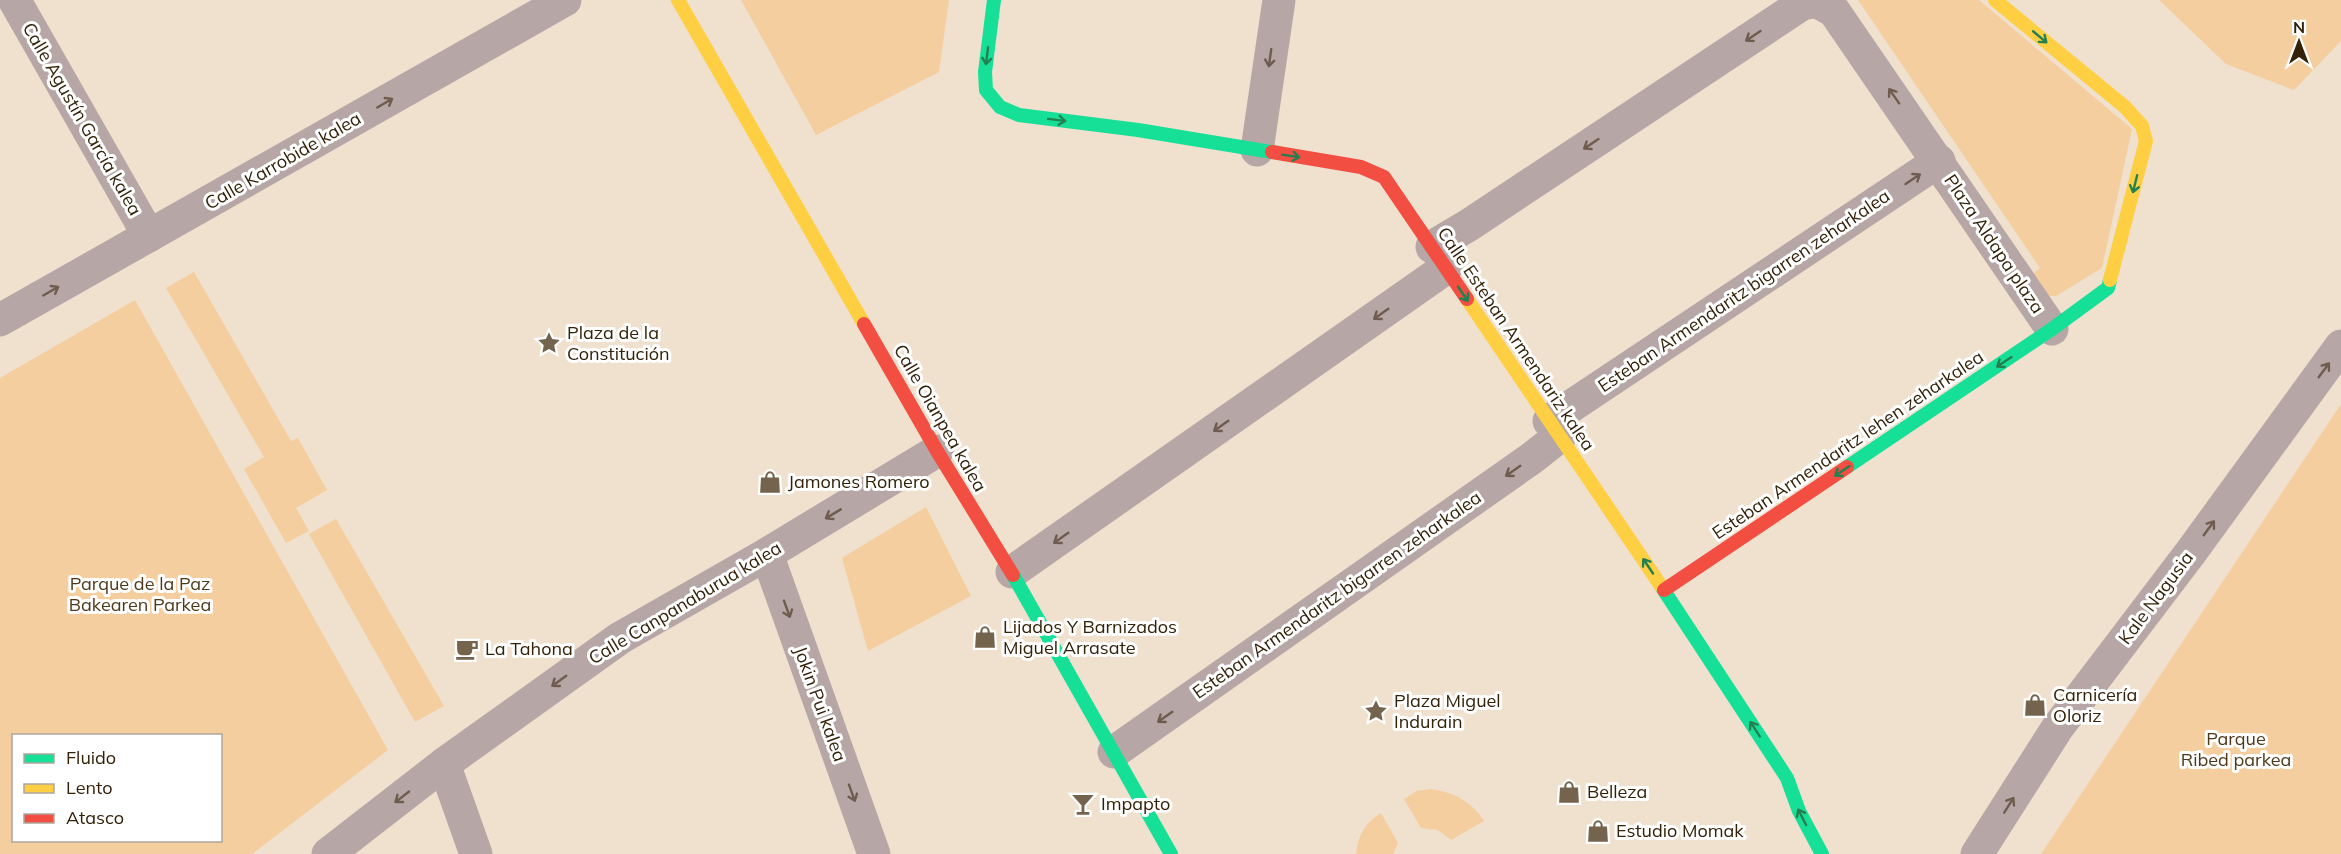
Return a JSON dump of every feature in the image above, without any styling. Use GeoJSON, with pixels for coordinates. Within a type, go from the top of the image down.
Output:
{"type":"FeatureCollection","features":[{"type":"Feature","properties":{"kind":"street","name":"Calle Karrobide kalea"},"geometry":{"type":"LineString","coordinates":[[0,320],[565,0]]}},
{"type":"Feature","properties":{"kind":"street","name":"Calle Oianpea kalea"},"geometry":{"type":"LineString","coordinates":[[678,0],[937,451],[1012,572],[1171,854]]}},
{"type":"Feature","properties":{"kind":"street","name":"Calle Esteban Armendariz kalea"},"geometry":{"type":"LineString","coordinates":[[994,0],[985,72],[987,90],[1000,107],[1019,115],[1138,130],[1361,167],[1384,177],[1664,590],[1787,778],[1799,811],[1822,854]]}},
{"type":"Feature","properties":{"kind":"street"},"geometry":{"type":"LineString","coordinates":[[1257,150],[1279,0]]}},
{"type":"Feature","properties":{"kind":"street","name":"Plaza Aldapa plaza"},"geometry":{"type":"LineString","coordinates":[[1439,258],[1469,225],[1802,4],[1816,1],[1834,11],[2052,329],[2108,288],[2146,141],[2142,126],[2125,107],[1995,0]]}},
{"type":"Feature","properties":{"kind":"street","name":"Calle Agustín García kalea"},"geometry":{"type":"LineString","coordinates":[[11,3],[149,236]]}},
{"type":"Feature","properties":{"kind":"street","name":"Esteban Armendaritz bigarren zeharkalea"},"geometry":{"type":"LineString","coordinates":[[1114,752],[1532,458],[1554,428],[1939,161]]}},
{"type":"Feature","properties":{"kind":"street"},"geometry":{"type":"LineString","coordinates":[[1012,572],[1439,258]]}},
{"type":"Feature","properties":{"kind":"street","name":"Esteban Armendaritz lehen zeharkalea"},"geometry":{"type":"LineString","coordinates":[[1664,590],[2052,329]]}},
{"type":"Feature","properties":{"kind":"street","name":"Kale Nagusia"},"geometry":{"type":"LineString","coordinates":[[1977,854],[2058,727],[2191,552],[2341,346]]}},
{"type":"Feature","properties":{"kind":"street","name":"Calle Canpanaburua kalea"},"geometry":{"type":"LineString","coordinates":[[328,854],[444,764],[620,638],[767,554],[937,451]]}},
{"type":"Feature","properties":{"kind":"street","name":"Jokin Pui kalea"},"geometry":{"type":"LineString","coordinates":[[767,554],[874,854]]}},
{"type":"Feature","properties":{"kind":"street"},"geometry":{"type":"LineString","coordinates":[[444,764],[476,854]]}},
{"type":"Feature","properties":{"kind":"green space"},"geometry":{"type":"Polygon","coordinates":[[[741,0],[949,0],[939,72],[816,135],[741,0]]]}},
{"type":"Feature","properties":{"kind":"green space"},"geometry":{"type":"Polygon","coordinates":[[[1858,0],[1979,0],[2132,129],[2102,268],[2056,296],[2048,296],[2029,277],[2040,268],[1858,0]]]}},
{"type":"Feature","properties":{"kind":"green space"},"geometry":{"type":"Polygon","coordinates":[[[2159,0],[2341,0],[2341,41],[2294,90],[2226,64],[2159,0]]]}},
{"type":"Feature","properties":{"kind":"green space"},"geometry":{"type":"Polygon","coordinates":[[[194,272],[291,441],[298,438],[327,490],[296,508],[309,531],[286,543],[244,469],[264,457],[166,288],[194,272]]]}},
{"type":"Feature","properties":{"kind":"green space","name":"Parque de la Paz Bakearen Parkea"},"geometry":{"type":"Polygon","coordinates":[[[135,300],[388,750],[252,854],[0,854],[0,378],[135,300]]]}},
{"type":"Feature","properties":{"kind":"green space","name":"Parque Ribed parkea"},"geometry":{"type":"Polygon","coordinates":[[[2341,404],[2341,854],[2041,854],[2341,404]]]}},
{"type":"Feature","properties":{"kind":"green space"},"geometry":{"type":"Polygon","coordinates":[[[926,507],[971,596],[868,651],[842,558],[926,507]]]}},
{"type":"Feature","properties":{"kind":"green space"},"geometry":{"type":"Polygon","coordinates":[[[336,519],[444,706],[415,722],[309,534],[336,519]]]}},
{"type":"Feature","properties":{"kind":"green space"},"geometry":{"type":"Polygon","coordinates":[[[1430,789],[1447,792],[1468,803],[1484,821],[1451,840],[1438,830],[1421,828],[1404,799],[1417,791],[1430,789]]]}},
{"type":"Feature","properties":{"kind":"green space"},"geometry":{"type":"Polygon","coordinates":[[[1381,813],[1398,843],[1393,854],[1356,854],[1363,830],[1381,813]]]}},
{"type":"Feature","properties":{"kind":"traffic: fast"},"geometry":{"type":"LineString","coordinates":[[994,0],[985,72],[986,90],[1000,107],[1019,115],[1138,130],[1272,152]]}},
{"type":"Feature","properties":{"kind":"traffic: fast"},"geometry":{"type":"LineString","coordinates":[[1847,467],[2052,329],[2108,288],[2110,280]]}},
{"type":"Feature","properties":{"kind":"traffic: fast"},"geometry":{"type":"LineString","coordinates":[[1013,575],[1171,854]]}},
{"type":"Feature","properties":{"kind":"traffic: fast"},"geometry":{"type":"LineString","coordinates":[[1661,586],[1787,778],[1799,811],[1822,854]]}},
{"type":"Feature","properties":{"kind":"traffic: slow"},"geometry":{"type":"LineString","coordinates":[[678,0],[864,324]]}},
{"type":"Feature","properties":{"kind":"traffic: slow"},"geometry":{"type":"LineString","coordinates":[[1995,0],[2125,107],[2142,126],[2146,141],[2110,280]]}},
{"type":"Feature","properties":{"kind":"traffic: slow"},"geometry":{"type":"LineString","coordinates":[[1467,299],[1661,586]]}},
{"type":"Feature","properties":{"kind":"traffic: jam"},"geometry":{"type":"LineString","coordinates":[[1272,152],[1361,167],[1384,177],[1467,299]]}},
{"type":"Feature","properties":{"kind":"traffic: jam"},"geometry":{"type":"LineString","coordinates":[[864,324],[937,451],[1013,575]]}},
{"type":"Feature","properties":{"kind":"traffic: jam"},"geometry":{"type":"LineString","coordinates":[[1664,590],[1847,467]]}},
{"type":"Feature","properties":{"kind":"place","name":"Plaza de la Constitución"},"geometry":{"type":"Point","coordinates":[549,343]}},
{"type":"Feature","properties":{"kind":"place","name":"Jamones Romero"},"geometry":{"type":"Point","coordinates":[770,482]}},
{"type":"Feature","properties":{"kind":"place","name":"Lijados Y Barnizados Miguel Arrasate"},"geometry":{"type":"Point","coordinates":[985,637]}},
{"type":"Feature","properties":{"kind":"place","name":"La Tahona"},"geometry":{"type":"Point","coordinates":[467,649]}},
{"type":"Feature","properties":{"kind":"place","name":"Carnicería Oloriz"},"geometry":{"type":"Point","coordinates":[2035,705]}},
{"type":"Feature","properties":{"kind":"place","name":"Plaza Miguel Indurain"},"geometry":{"type":"Point","coordinates":[1376,711]}},
{"type":"Feature","properties":{"kind":"place","name":"Belleza"},"geometry":{"type":"Point","coordinates":[1569,792]}},
{"type":"Feature","properties":{"kind":"place","name":"Impapto"},"geometry":{"type":"Point","coordinates":[1083,804]}},
{"type":"Feature","properties":{"kind":"place","name":"Estudio Momak"},"geometry":{"type":"Point","coordinates":[1598,831]}}]}
